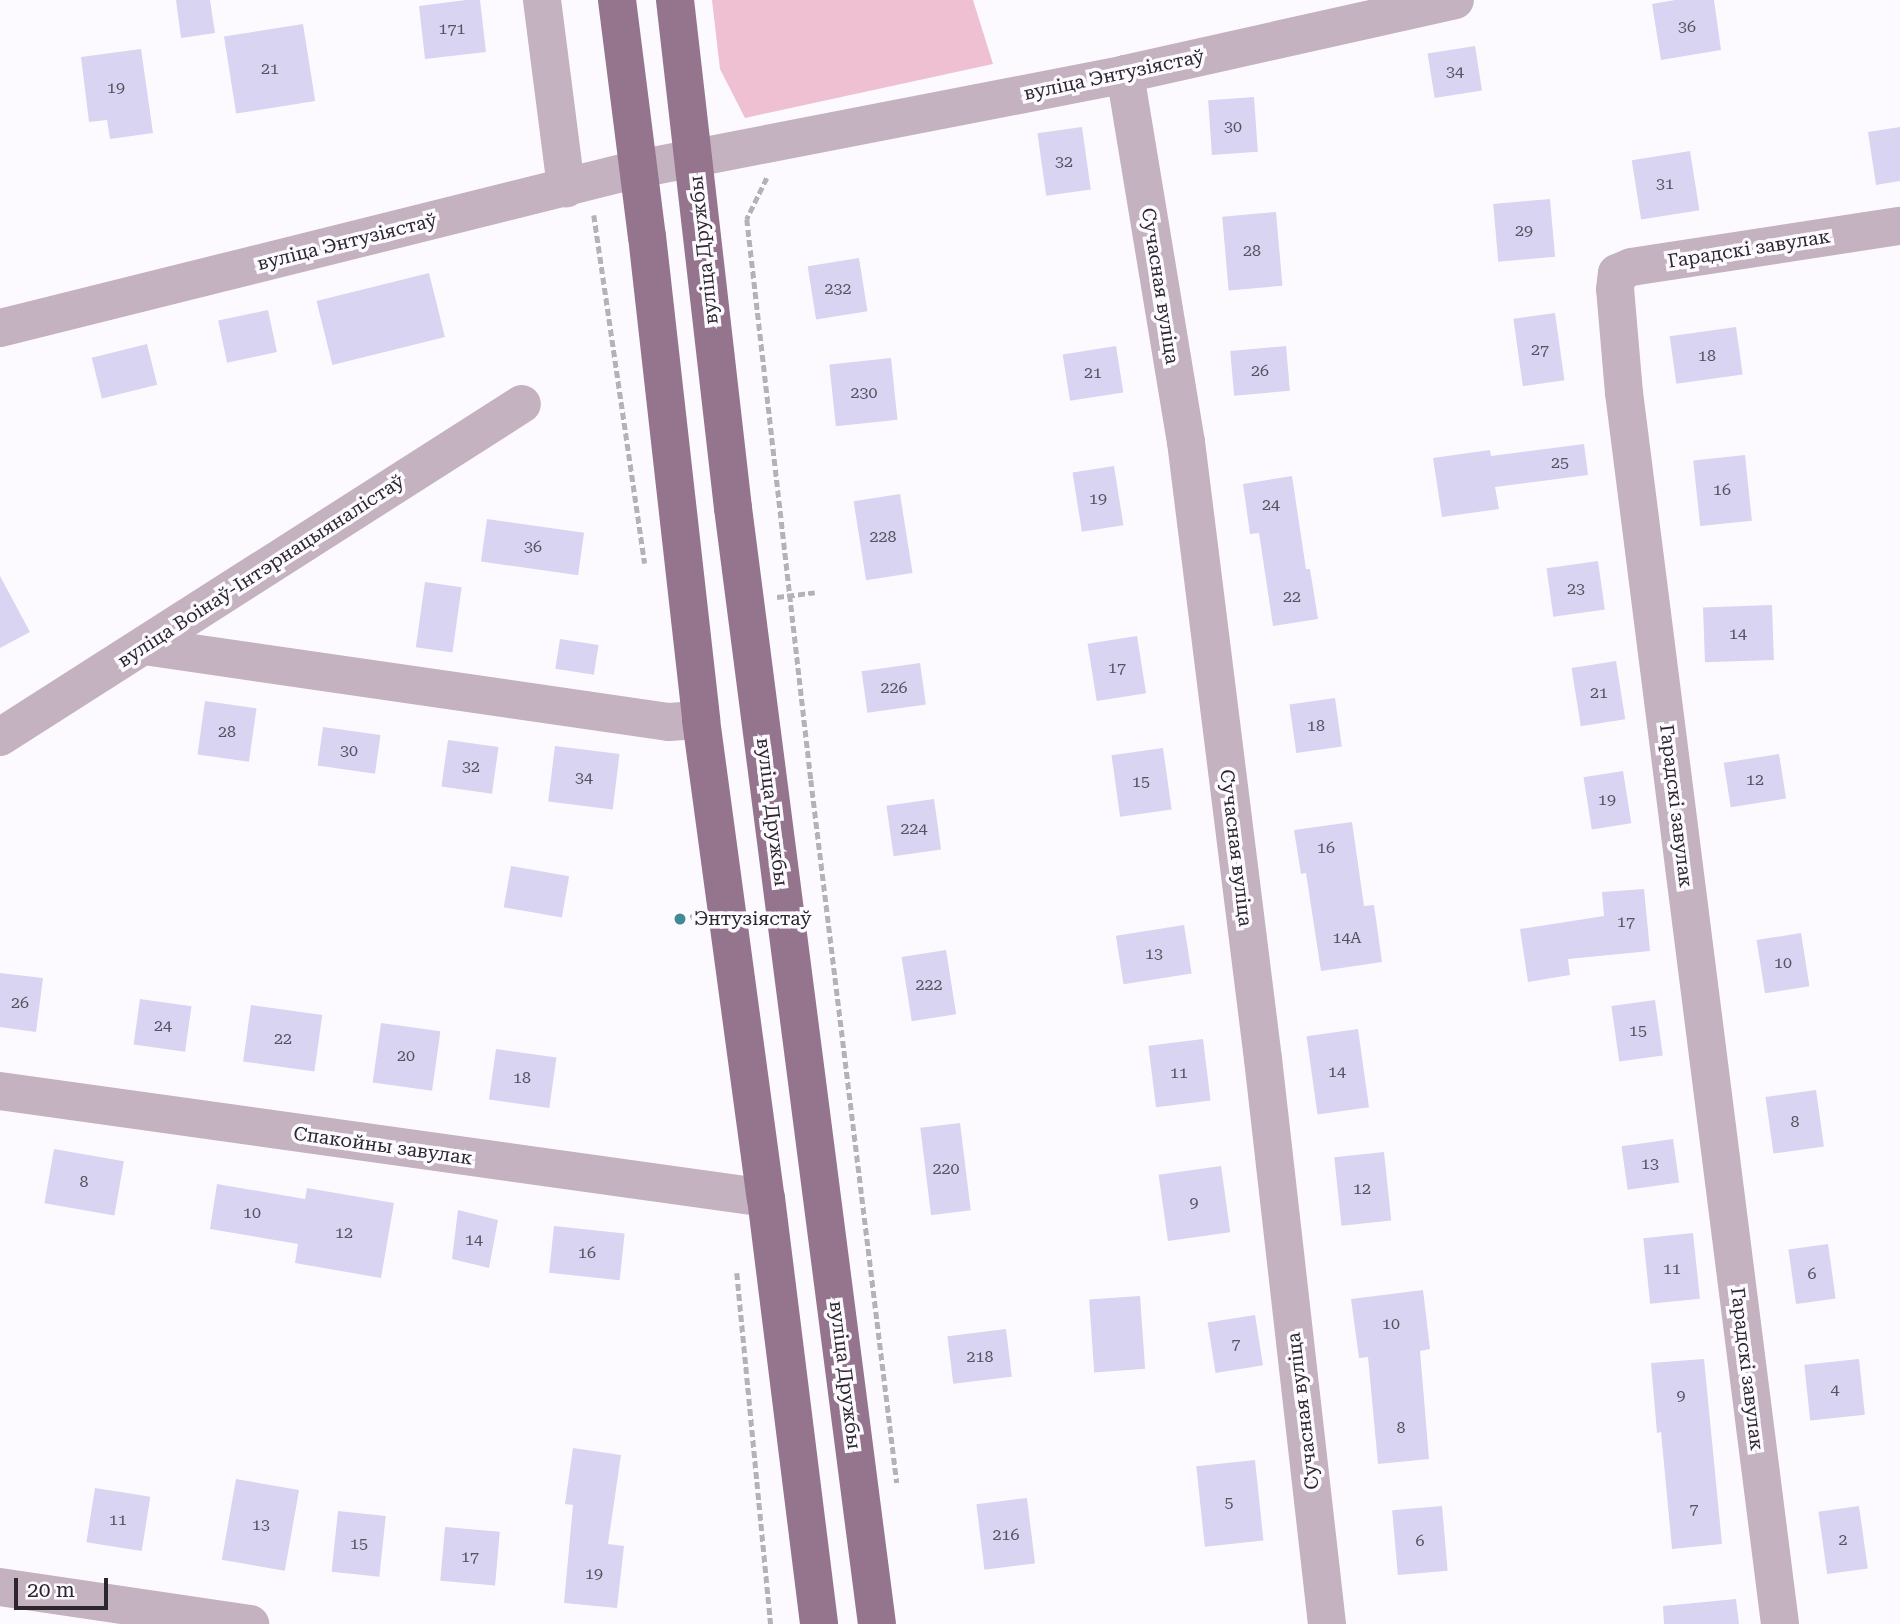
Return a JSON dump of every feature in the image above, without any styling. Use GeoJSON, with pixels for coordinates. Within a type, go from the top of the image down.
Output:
{"type":"FeatureCollection","features":[{"type":"Feature","properties":{"kind":"main road"},"geometry":{"type":"LineString","coordinates":[[617,0],[701,720],[766,1198],[819,1624]]}},
{"type":"Feature","properties":{"kind":"main road","name":"вуліца Дружбы"},"geometry":{"type":"LineString","coordinates":[[675,0],[733,508],[877,1624]]}},
{"type":"Feature","properties":{"kind":"street"},"geometry":{"type":"LineString","coordinates":[[542,0],[579,196]]}},
{"type":"Feature","properties":{"kind":"street","name":"вуліца Энтузіястаў"},"geometry":{"type":"LineString","coordinates":[[0,328],[579,196],[638,169],[1125,74],[1455,0]]}},
{"type":"Feature","properties":{"kind":"street","name":"Сучасная вуліца"},"geometry":{"type":"LineString","coordinates":[[1125,74],[1186,442],[1263,1059],[1327,1624]]}},
{"type":"Feature","properties":{"kind":"street","name":"Гарадскі завулак"},"geometry":{"type":"LineString","coordinates":[[1780,1624],[1624,393],[1615,289],[1617,273],[1631,267],[1900,226]]}},
{"type":"Feature","properties":{"kind":"street","name":"вуліца Воінаў-Інтэрнацыяналістаў"},"geometry":{"type":"LineString","coordinates":[[0,737],[522,404]]}},
{"type":"Feature","properties":{"kind":"street"},"geometry":{"type":"LineString","coordinates":[[144,646],[669,722],[701,720]]}},
{"type":"Feature","properties":{"kind":"street","name":"Спакойны завулак"},"geometry":{"type":"LineString","coordinates":[[0,1091],[766,1198]]}},
{"type":"Feature","properties":{"kind":"street"},"geometry":{"type":"LineString","coordinates":[[0,1587],[250,1624]]}},
{"type":"Feature","properties":{"kind":"path"},"geometry":{"type":"LineString","coordinates":[[579,196],[646,570]]}},
{"type":"Feature","properties":{"kind":"path"},"geometry":{"type":"LineString","coordinates":[[747,219],[811,780],[898,1486]]}},
{"type":"Feature","properties":{"kind":"path"},"geometry":{"type":"LineString","coordinates":[[737,1268],[771,1624]]}},
{"type":"Feature","properties":{"kind":"shaded area"},"geometry":{"type":"Polygon","coordinates":[[[712,0],[973,0],[993,64],[745,118],[720,69],[712,0]]]}},
{"type":"Feature","properties":{"kind":"building"},"geometry":{"type":"Polygon","coordinates":[[[176,0],[210,0],[215,33],[181,38],[176,0]]]}},
{"type":"Feature","properties":{"kind":"building"},"geometry":{"type":"Polygon","coordinates":[[[480,0],[486,52],[425,59],[419,6],[480,0]]]}},
{"type":"Feature","properties":{"kind":"building"},"geometry":{"type":"Polygon","coordinates":[[[1675,0],[1714,0],[1721,50],[1661,60],[1652,4],[1675,0]]]}},
{"type":"Feature","properties":{"kind":"building"},"geometry":{"type":"Polygon","coordinates":[[[303,24],[315,101],[236,114],[224,37],[303,24]]]}},
{"type":"Feature","properties":{"kind":"building"},"geometry":{"type":"Polygon","coordinates":[[[1475,46],[1482,90],[1435,98],[1428,54],[1475,46]]]}},
{"type":"Feature","properties":{"kind":"building"},"geometry":{"type":"Polygon","coordinates":[[[141,49],[153,133],[110,139],[107,120],[89,122],[81,57],[141,49]]]}},
{"type":"Feature","properties":{"kind":"building"},"geometry":{"type":"Polygon","coordinates":[[[1254,97],[1258,152],[1212,155],[1208,100],[1254,97]]]}},
{"type":"Feature","properties":{"kind":"building"},"geometry":{"type":"Polygon","coordinates":[[[1082,127],[1091,189],[1046,196],[1037,133],[1082,127]]]}},
{"type":"Feature","properties":{"kind":"building"},"geometry":{"type":"Polygon","coordinates":[[[1900,127],[1900,181],[1876,185],[1868,132],[1900,127]]]}},
{"type":"Feature","properties":{"kind":"building"},"geometry":{"type":"Polygon","coordinates":[[[1690,151],[1699,210],[1641,219],[1632,160],[1690,151]]]}},
{"type":"Feature","properties":{"kind":"building"},"geometry":{"type":"Polygon","coordinates":[[[1550,199],[1555,257],[1498,262],[1493,204],[1550,199]]]}},
{"type":"Feature","properties":{"kind":"building"},"geometry":{"type":"Polygon","coordinates":[[[1276,212],[1282,286],[1229,290],[1222,217],[1276,212]]]}},
{"type":"Feature","properties":{"kind":"building"},"geometry":{"type":"Polygon","coordinates":[[[859,258],[867,311],[816,319],[808,266],[859,258]]]}},
{"type":"Feature","properties":{"kind":"building"},"geometry":{"type":"Polygon","coordinates":[[[429,273],[445,337],[332,365],[316,301],[429,273]]]}},
{"type":"Feature","properties":{"kind":"building"},"geometry":{"type":"Polygon","coordinates":[[[268,310],[277,352],[227,363],[218,321],[268,310]]]}},
{"type":"Feature","properties":{"kind":"building"},"geometry":{"type":"Polygon","coordinates":[[[1555,313],[1564,380],[1523,386],[1513,319],[1555,313]]]}},
{"type":"Feature","properties":{"kind":"building"},"geometry":{"type":"Polygon","coordinates":[[[1736,327],[1743,375],[1676,384],[1670,336],[1736,327]]]}},
{"type":"Feature","properties":{"kind":"building"},"geometry":{"type":"Polygon","coordinates":[[[147,344],[157,385],[102,399],[92,358],[147,344]]]}},
{"type":"Feature","properties":{"kind":"building"},"geometry":{"type":"Polygon","coordinates":[[[1116,346],[1123,392],[1070,401],[1063,354],[1116,346]]]}},
{"type":"Feature","properties":{"kind":"building"},"geometry":{"type":"Polygon","coordinates":[[[1286,346],[1290,391],[1234,396],[1230,351],[1286,346]]]}},
{"type":"Feature","properties":{"kind":"building"},"geometry":{"type":"Polygon","coordinates":[[[891,358],[897,420],[836,426],[829,364],[891,358]]]}},
{"type":"Feature","properties":{"kind":"building"},"geometry":{"type":"Polygon","coordinates":[[[1584,444],[1588,475],[1495,487],[1499,509],[1442,517],[1433,458],[1490,450],[1491,456],[1584,444]]]}},
{"type":"Feature","properties":{"kind":"building"},"geometry":{"type":"Polygon","coordinates":[[[1745,455],[1752,521],[1700,526],[1693,460],[1745,455]]]}},
{"type":"Feature","properties":{"kind":"building"},"geometry":{"type":"Polygon","coordinates":[[[1114,466],[1123,525],[1082,532],[1073,473],[1114,466]]]}},
{"type":"Feature","properties":{"kind":"building"},"geometry":{"type":"Polygon","coordinates":[[[1292,476],[1306,569],[1310,569],[1318,619],[1273,626],[1259,533],[1250,534],[1243,484],[1292,476]]]}},
{"type":"Feature","properties":{"kind":"building"},"geometry":{"type":"Polygon","coordinates":[[[900,494],[913,573],[866,580],[854,501],[900,494]]]}},
{"type":"Feature","properties":{"kind":"building"},"geometry":{"type":"Polygon","coordinates":[[[487,519],[584,533],[578,575],[481,562],[487,519]]]}},
{"type":"Feature","properties":{"kind":"building"},"geometry":{"type":"Polygon","coordinates":[[[1598,561],[1605,610],[1553,617],[1547,568],[1598,561]]]}},
{"type":"Feature","properties":{"kind":"building"},"geometry":{"type":"Polygon","coordinates":[[[0,576],[30,632],[0,648],[0,576]]]}},
{"type":"Feature","properties":{"kind":"building"},"geometry":{"type":"Polygon","coordinates":[[[425,582],[462,587],[452,653],[416,647],[425,582]]]}},
{"type":"Feature","properties":{"kind":"building"},"geometry":{"type":"Polygon","coordinates":[[[1772,605],[1774,660],[1705,662],[1703,607],[1772,605]]]}},
{"type":"Feature","properties":{"kind":"building"},"geometry":{"type":"Polygon","coordinates":[[[1137,636],[1146,693],[1097,701],[1088,644],[1137,636]]]}},
{"type":"Feature","properties":{"kind":"building"},"geometry":{"type":"Polygon","coordinates":[[[560,639],[599,645],[594,675],[555,669],[560,639]]]}},
{"type":"Feature","properties":{"kind":"building"},"geometry":{"type":"Polygon","coordinates":[[[1616,661],[1625,719],[1581,726],[1572,668],[1616,661]]]}},
{"type":"Feature","properties":{"kind":"building"},"geometry":{"type":"Polygon","coordinates":[[[920,663],[926,705],[867,713],[862,671],[920,663]]]}},
{"type":"Feature","properties":{"kind":"building"},"geometry":{"type":"Polygon","coordinates":[[[1335,698],[1342,747],[1296,753],[1289,704],[1335,698]]]}},
{"type":"Feature","properties":{"kind":"building"},"geometry":{"type":"Polygon","coordinates":[[[205,701],[256,708],[249,762],[197,754],[205,701]]]}},
{"type":"Feature","properties":{"kind":"building"},"geometry":{"type":"Polygon","coordinates":[[[323,727],[380,735],[375,774],[318,766],[323,727]]]}},
{"type":"Feature","properties":{"kind":"building"},"geometry":{"type":"Polygon","coordinates":[[[448,740],[499,747],[492,794],[441,787],[448,740]]]}},
{"type":"Feature","properties":{"kind":"building"},"geometry":{"type":"Polygon","coordinates":[[[555,746],[620,754],[613,810],[548,802],[555,746]]]}},
{"type":"Feature","properties":{"kind":"building"},"geometry":{"type":"Polygon","coordinates":[[[1163,748],[1172,809],[1120,817],[1112,755],[1163,748]]]}},
{"type":"Feature","properties":{"kind":"building"},"geometry":{"type":"Polygon","coordinates":[[[1779,754],[1786,798],[1731,807],[1724,763],[1779,754]]]}},
{"type":"Feature","properties":{"kind":"building"},"geometry":{"type":"Polygon","coordinates":[[[1623,771],[1631,823],[1592,830],[1583,777],[1623,771]]]}},
{"type":"Feature","properties":{"kind":"building"},"geometry":{"type":"Polygon","coordinates":[[[934,799],[941,850],[894,856],[886,806],[934,799]]]}},
{"type":"Feature","properties":{"kind":"building"},"geometry":{"type":"Polygon","coordinates":[[[1352,822],[1364,906],[1374,905],[1382,962],[1321,971],[1306,873],[1301,874],[1294,830],[1352,822]]]}},
{"type":"Feature","properties":{"kind":"building"},"geometry":{"type":"Polygon","coordinates":[[[511,866],[569,876],[562,918],[504,907],[511,866]]]}},
{"type":"Feature","properties":{"kind":"building"},"geometry":{"type":"Polygon","coordinates":[[[1644,889],[1650,951],[1568,959],[1570,975],[1528,982],[1520,929],[1604,916],[1602,892],[1644,889]]]}},
{"type":"Feature","properties":{"kind":"building"},"geometry":{"type":"Polygon","coordinates":[[[1184,925],[1192,973],[1124,984],[1116,936],[1184,925]]]}},
{"type":"Feature","properties":{"kind":"building"},"geometry":{"type":"Polygon","coordinates":[[[1801,933],[1809,986],[1765,993],[1757,940],[1801,933]]]}},
{"type":"Feature","properties":{"kind":"building"},"geometry":{"type":"Polygon","coordinates":[[[946,950],[956,1014],[912,1021],[902,957],[946,950]]]}},
{"type":"Feature","properties":{"kind":"building"},"geometry":{"type":"Polygon","coordinates":[[[0,973],[43,978],[36,1032],[0,1027],[0,973]]]}},
{"type":"Feature","properties":{"kind":"building"},"geometry":{"type":"Polygon","coordinates":[[[140,999],[191,1006],[185,1052],[134,1045],[140,999]]]}},
{"type":"Feature","properties":{"kind":"building"},"geometry":{"type":"Polygon","coordinates":[[[1655,1000],[1663,1055],[1619,1062],[1611,1006],[1655,1000]]]}},
{"type":"Feature","properties":{"kind":"building"},"geometry":{"type":"Polygon","coordinates":[[[251,1005],[322,1015],[314,1071],[243,1061],[251,1005]]]}},
{"type":"Feature","properties":{"kind":"building"},"geometry":{"type":"Polygon","coordinates":[[[381,1023],[440,1031],[432,1091],[373,1082],[381,1023]]]}},
{"type":"Feature","properties":{"kind":"building"},"geometry":{"type":"Polygon","coordinates":[[[1358,1029],[1369,1107],[1318,1114],[1307,1036],[1358,1029]]]}},
{"type":"Feature","properties":{"kind":"building"},"geometry":{"type":"Polygon","coordinates":[[[1203,1039],[1211,1101],[1156,1107],[1148,1046],[1203,1039]]]}},
{"type":"Feature","properties":{"kind":"building"},"geometry":{"type":"Polygon","coordinates":[[[496,1049],[556,1057],[549,1108],[489,1100],[496,1049]]]}},
{"type":"Feature","properties":{"kind":"building"},"geometry":{"type":"Polygon","coordinates":[[[1816,1090],[1824,1146],[1773,1154],[1765,1097],[1816,1090]]]}},
{"type":"Feature","properties":{"kind":"building"},"geometry":{"type":"Polygon","coordinates":[[[960,1123],[971,1210],[931,1215],[920,1128],[960,1123]]]}},
{"type":"Feature","properties":{"kind":"building"},"geometry":{"type":"Polygon","coordinates":[[[1673,1139],[1679,1183],[1628,1190],[1622,1146],[1673,1139]]]}},
{"type":"Feature","properties":{"kind":"building"},"geometry":{"type":"Polygon","coordinates":[[[54,1149],[124,1161],[114,1215],[44,1203],[54,1149]]]}},
{"type":"Feature","properties":{"kind":"building"},"geometry":{"type":"Polygon","coordinates":[[[1384,1152],[1391,1221],[1341,1226],[1334,1157],[1384,1152]]]}},
{"type":"Feature","properties":{"kind":"building"},"geometry":{"type":"Polygon","coordinates":[[[1221,1166],[1230,1232],[1168,1241],[1159,1175],[1221,1166]]]}},
{"type":"Feature","properties":{"kind":"building"},"geometry":{"type":"Polygon","coordinates":[[[217,1184],[305,1199],[307,1188],[394,1203],[381,1278],[295,1263],[298,1244],[210,1229],[217,1184]]]}},
{"type":"Feature","properties":{"kind":"building"},"geometry":{"type":"Polygon","coordinates":[[[458,1210],[498,1220],[489,1268],[452,1259],[458,1210]]]}},
{"type":"Feature","properties":{"kind":"building"},"geometry":{"type":"Polygon","coordinates":[[[554,1226],[625,1233],[620,1280],[549,1273],[554,1226]]]}},
{"type":"Feature","properties":{"kind":"building"},"geometry":{"type":"Polygon","coordinates":[[[1693,1233],[1700,1299],[1650,1304],[1643,1238],[1693,1233]]]}},
{"type":"Feature","properties":{"kind":"building"},"geometry":{"type":"Polygon","coordinates":[[[1828,1244],[1836,1298],[1796,1304],[1788,1250],[1828,1244]]]}},
{"type":"Feature","properties":{"kind":"building"},"geometry":{"type":"Polygon","coordinates":[[[1423,1290],[1430,1349],[1420,1351],[1429,1459],[1378,1464],[1368,1357],[1359,1358],[1351,1299],[1423,1290]]]}},
{"type":"Feature","properties":{"kind":"building"},"geometry":{"type":"Polygon","coordinates":[[[1140,1296],[1145,1369],[1094,1372],[1089,1300],[1140,1296]]]}},
{"type":"Feature","properties":{"kind":"building"},"geometry":{"type":"Polygon","coordinates":[[[1255,1315],[1263,1365],[1216,1373],[1208,1323],[1255,1315]]]}},
{"type":"Feature","properties":{"kind":"building"},"geometry":{"type":"Polygon","coordinates":[[[1006,1329],[1012,1377],[953,1384],[947,1336],[1006,1329]]]}},
{"type":"Feature","properties":{"kind":"building"},"geometry":{"type":"Polygon","coordinates":[[[1704,1359],[1722,1544],[1672,1549],[1661,1432],[1657,1433],[1651,1363],[1704,1359]]]}},
{"type":"Feature","properties":{"kind":"building"},"geometry":{"type":"Polygon","coordinates":[[[1859,1359],[1865,1415],[1810,1420],[1804,1365],[1859,1359]]]}},
{"type":"Feature","properties":{"kind":"building"},"geometry":{"type":"Polygon","coordinates":[[[573,1448],[621,1455],[608,1544],[624,1546],[617,1608],[564,1603],[573,1505],[565,1504],[573,1448]]]}},
{"type":"Feature","properties":{"kind":"building"},"geometry":{"type":"Polygon","coordinates":[[[1255,1460],[1263,1541],[1205,1547],[1196,1466],[1255,1460]]]}},
{"type":"Feature","properties":{"kind":"building"},"geometry":{"type":"Polygon","coordinates":[[[236,1479],[299,1490],[285,1571],[222,1560],[236,1479]]]}},
{"type":"Feature","properties":{"kind":"building"},"geometry":{"type":"Polygon","coordinates":[[[95,1488],[150,1497],[142,1551],[86,1542],[95,1488]]]}},
{"type":"Feature","properties":{"kind":"building"},"geometry":{"type":"Polygon","coordinates":[[[1027,1498],[1035,1564],[984,1570],[976,1504],[1027,1498]]]}},
{"type":"Feature","properties":{"kind":"building"},"geometry":{"type":"Polygon","coordinates":[[[1442,1506],[1448,1571],[1398,1575],[1392,1510],[1442,1506]]]}},
{"type":"Feature","properties":{"kind":"building"},"geometry":{"type":"Polygon","coordinates":[[[1859,1506],[1868,1568],[1827,1574],[1818,1512],[1859,1506]]]}},
{"type":"Feature","properties":{"kind":"building"},"geometry":{"type":"Polygon","coordinates":[[[338,1511],[386,1516],[379,1577],[332,1572],[338,1511]]]}},
{"type":"Feature","properties":{"kind":"building"},"geometry":{"type":"Polygon","coordinates":[[[445,1527],[500,1532],[495,1586],[440,1581],[445,1527]]]}},
{"type":"Feature","properties":{"kind":"building"},"geometry":{"type":"Polygon","coordinates":[[[1736,1599],[1739,1624],[1664,1624],[1663,1606],[1736,1599]]]}},
{"type":"Feature","properties":{"kind":"place","name":"Энтузіястаў"},"geometry":{"type":"Point","coordinates":[680,919]}}]}
